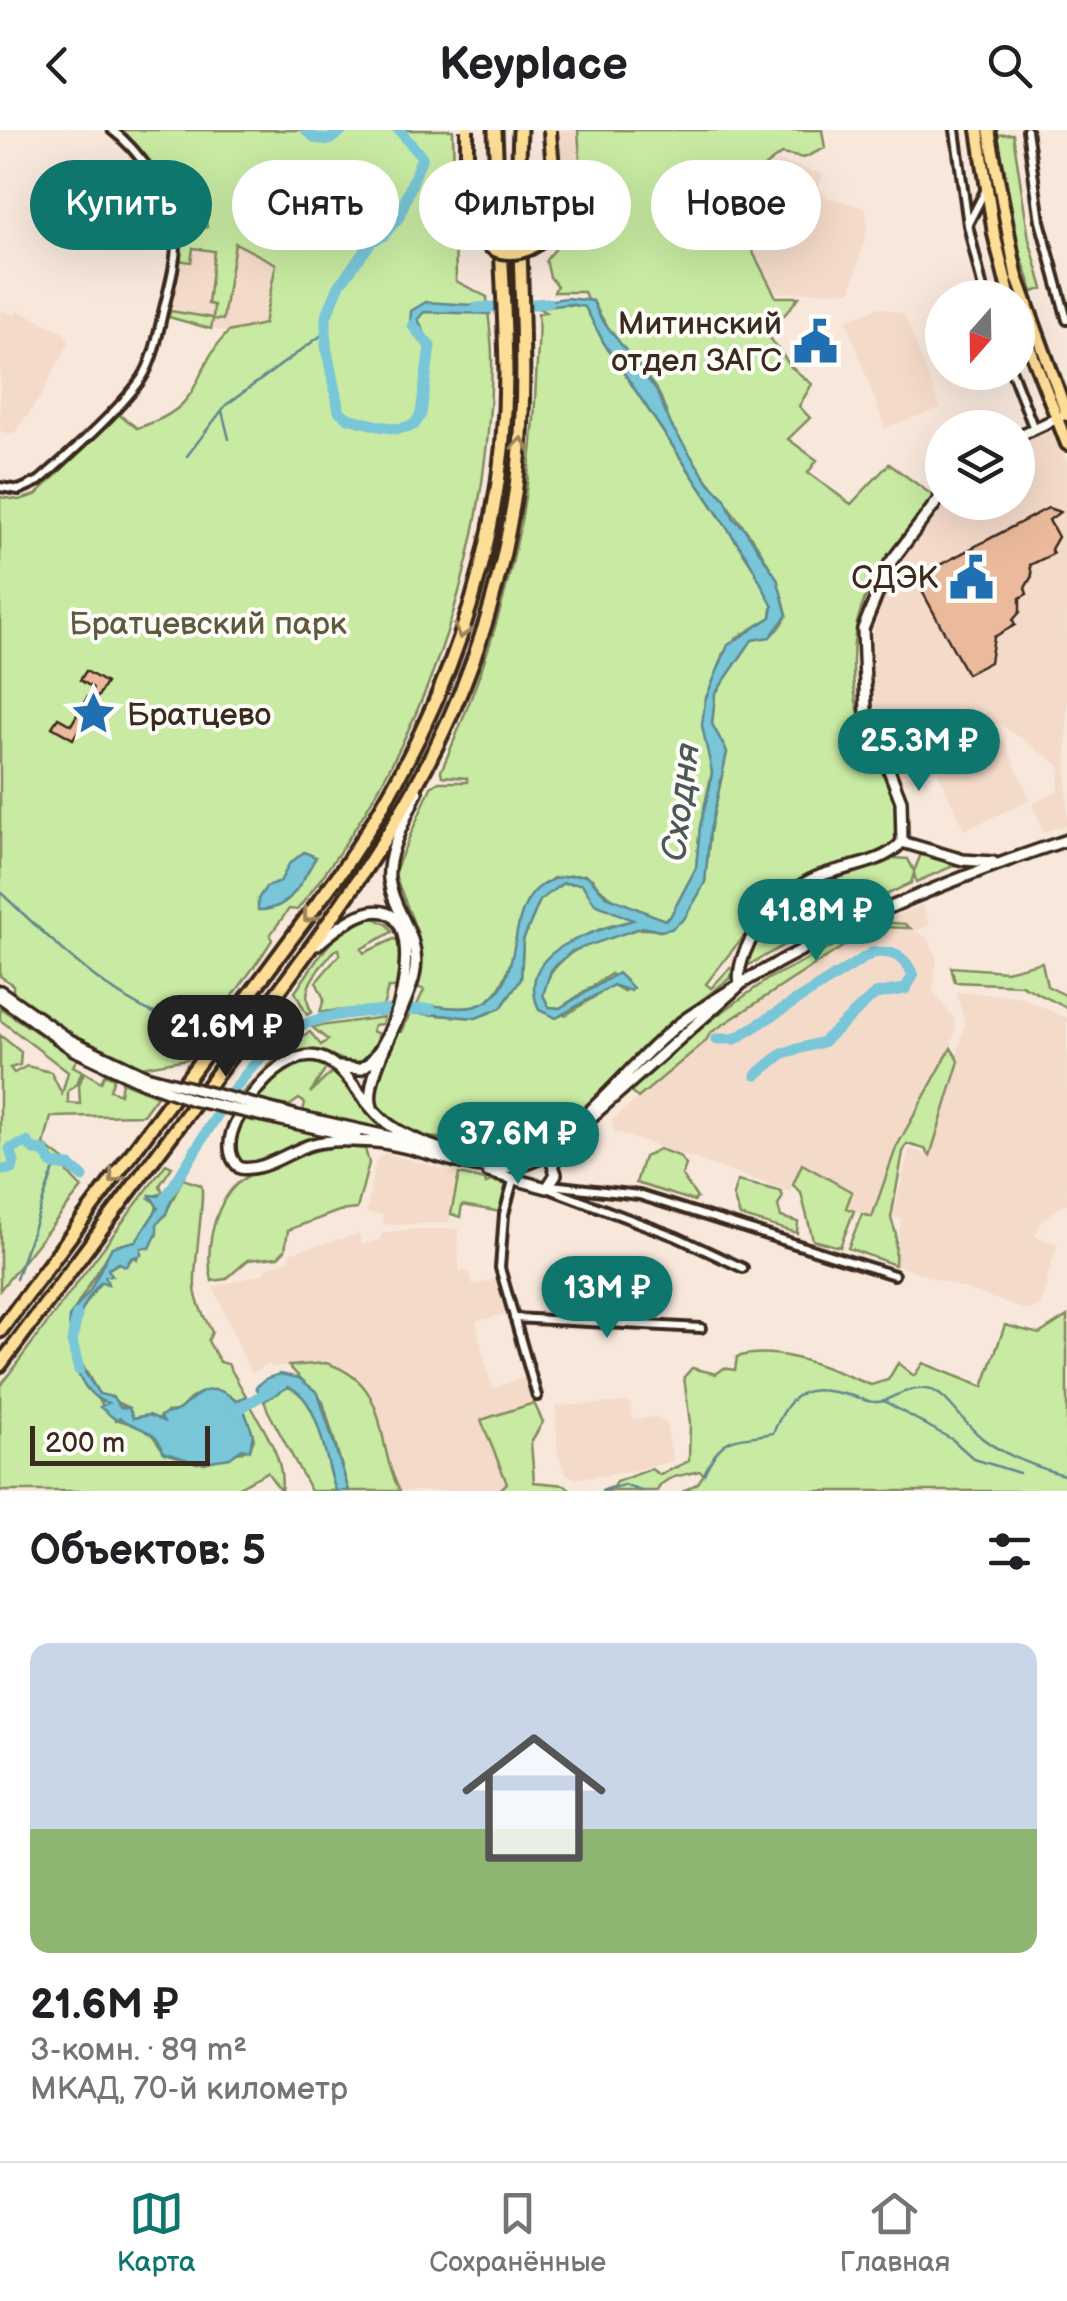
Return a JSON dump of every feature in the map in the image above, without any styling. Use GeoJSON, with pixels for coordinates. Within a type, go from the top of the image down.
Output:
{"type":"FeatureCollection","features":[{"type":"Feature","properties":{"kind":"highway"},"geometry":{"type":"LineString","coordinates":[[0,1331],[317,906],[390,796],[446,680],[488,538],[503,420],[504,330],[495,130]]}},
{"type":"Feature","properties":{"kind":"highway"},"geometry":{"type":"LineString","coordinates":[[0,1365],[370,866],[423,778],[482,638],[507,540],[523,422],[520,134]]}},
{"type":"Feature","properties":{"kind":"main road"},"geometry":{"type":"LineString","coordinates":[[467,130],[474,225],[487,244],[510,253],[539,243],[552,222],[550,130]]}},
{"type":"Feature","properties":{"kind":"main road"},"geometry":{"type":"LineString","coordinates":[[978,130],[986,190],[1006,280]]}},
{"type":"Feature","properties":{"kind":"main road"},"geometry":{"type":"LineString","coordinates":[[989,130],[1016,274],[1064,415],[1067,444]]}},
{"type":"Feature","properties":{"kind":"main road"},"geometry":{"type":"LineString","coordinates":[[1035,354],[1064,415]]}},
{"type":"Feature","properties":{"kind":"main road"},"geometry":{"type":"LineString","coordinates":[[1035,429],[1064,415]]}},
{"type":"Feature","properties":{"kind":"main road"},"geometry":{"type":"LineString","coordinates":[[902,842],[902,801],[866,711],[863,629],[890,563],[925,517]]}},
{"type":"Feature","properties":{"kind":"main road"},"geometry":{"type":"LineString","coordinates":[[376,1114],[370,1094],[415,975],[414,941],[389,874],[395,847],[423,778]]}},
{"type":"Feature","properties":{"kind":"main road"},"geometry":{"type":"LineString","coordinates":[[0,994],[74,1050],[193,1100],[493,1162],[516,1160],[537,1152],[571,1126],[667,1034],[785,958],[908,898],[1067,840]]}},
{"type":"Feature","properties":{"kind":"main road"},"geometry":{"type":"LineString","coordinates":[[902,842],[963,860],[1000,862]]}},
{"type":"Feature","properties":{"kind":"main road"},"geometry":{"type":"LineString","coordinates":[[476,1167],[506,1170],[549,1154],[740,985],[742,951],[793,892],[814,878],[890,852],[902,842]]}},
{"type":"Feature","properties":{"kind":"main road"},"geometry":{"type":"LineString","coordinates":[[307,953],[353,915],[363,911],[382,913],[397,923],[407,945],[404,997]]}},
{"type":"Feature","properties":{"kind":"main road"},"geometry":{"type":"LineString","coordinates":[[380,1143],[328,1141],[245,1170],[234,1164],[230,1147],[236,1121],[267,1080],[288,1063],[301,1058],[351,1070],[364,1068],[375,1059],[393,1025]]}},
{"type":"Feature","properties":{"kind":"main road"},"geometry":{"type":"LineString","coordinates":[[330,1062],[376,1114],[395,1129],[440,1148]]}},
{"type":"Feature","properties":{"kind":"main road"},"geometry":{"type":"LineString","coordinates":[[296,1120],[476,1167],[512,1181],[549,1187],[556,1169],[549,1154]]}},
{"type":"Feature","properties":{"kind":"main road"},"geometry":{"type":"LineString","coordinates":[[537,1152],[549,1154]]}},
{"type":"Feature","properties":{"kind":"street"},"geometry":{"type":"LineString","coordinates":[[0,486],[19,490],[39,480],[136,385],[149,364],[173,272],[177,221],[170,200],[151,172],[128,142],[112,130]]}},
{"type":"Feature","properties":{"kind":"street"},"geometry":{"type":"LineString","coordinates":[[955,130],[968,225],[981,280]]}},
{"type":"Feature","properties":{"kind":"street"},"geometry":{"type":"LineString","coordinates":[[1027,130],[1040,221],[1067,320]]}},
{"type":"Feature","properties":{"kind":"street"},"geometry":{"type":"LineString","coordinates":[[968,225],[986,190]]}},
{"type":"Feature","properties":{"kind":"street"},"geometry":{"type":"LineString","coordinates":[[512,1181],[499,1258],[537,1396]]}},
{"type":"Feature","properties":{"kind":"street"},"geometry":{"type":"LineString","coordinates":[[549,1187],[677,1237],[743,1268]]}},
{"type":"Feature","properties":{"kind":"street"},"geometry":{"type":"LineString","coordinates":[[549,1187],[638,1195],[894,1275]]}},
{"type":"Feature","properties":{"kind":"street"},"geometry":{"type":"LineString","coordinates":[[514,1318],[701,1328]]}},
{"type":"Feature","properties":{"kind":"shaded area"},"geometry":{"type":"Polygon","coordinates":[[[555,130],[577,130],[579,160],[557,160],[555,130]]]}},
{"type":"Feature","properties":{"kind":"shaded area"},"geometry":{"type":"Polygon","coordinates":[[[821,190],[829,198],[866,208],[867,230],[851,291],[776,293],[754,250],[821,250],[821,190]]]}},
{"type":"Feature","properties":{"kind":"shaded area"},"geometry":{"type":"Polygon","coordinates":[[[193,250],[215,250],[208,303],[215,304],[213,318],[223,319],[233,250],[248,250],[276,264],[264,325],[228,332],[211,329],[213,319],[170,311],[178,260],[191,261],[193,250]]]}},
{"type":"Feature","properties":{"kind":"shaded area"},"geometry":{"type":"Polygon","coordinates":[[[880,307],[904,314],[925,369],[925,390],[933,390],[940,408],[925,410],[925,413],[885,428],[846,320],[880,307]]]}},
{"type":"Feature","properties":{"kind":"shaded area"},"geometry":{"type":"Polygon","coordinates":[[[0,309],[14,315],[18,310],[65,333],[69,343],[40,398],[13,435],[0,431],[0,309]]]}},
{"type":"Feature","properties":{"kind":"shaded area"},"geometry":{"type":"Polygon","coordinates":[[[1047,430],[1054,434],[1067,462],[1067,825],[1043,832],[1032,804],[1058,791],[1060,766],[999,723],[941,748],[934,769],[904,784],[888,754],[893,747],[877,720],[872,673],[873,633],[878,611],[889,591],[884,581],[891,564],[926,520],[1035,520],[1035,435],[1047,430]]]}},
{"type":"Feature","properties":{"kind":"shaded area"},"geometry":{"type":"Polygon","coordinates":[[[1004,740],[1031,800],[964,830],[937,770],[1004,740]]]}},
{"type":"Feature","properties":{"kind":"shaded area"},"geometry":{"type":"Polygon","coordinates":[[[922,905],[930,925],[916,931],[928,939],[937,958],[933,992],[954,1018],[956,1029],[951,1048],[896,1148],[872,1218],[846,1208],[851,1192],[803,1164],[790,1192],[613,1131],[612,1120],[706,1041],[709,1033],[859,936],[881,927],[905,924],[881,922],[922,905]]]}},
{"type":"Feature","properties":{"kind":"shaded area"},"geometry":{"type":"Polygon","coordinates":[[[956,992],[1018,996],[1067,1018],[1067,1203],[1041,1221],[1035,1236],[1057,1244],[1040,1307],[1027,1310],[895,1265],[901,1219],[893,1217],[909,1149],[930,1155],[965,1024],[956,992]]]}},
{"type":"Feature","properties":{"kind":"shaded area"},"geometry":{"type":"Polygon","coordinates":[[[386,1153],[459,1174],[449,1223],[383,1225],[383,1215],[366,1213],[376,1160],[386,1153]]]}},
{"type":"Feature","properties":{"kind":"shaded area"},"geometry":{"type":"Polygon","coordinates":[[[458,1229],[459,1271],[469,1271],[473,1285],[498,1279],[507,1314],[476,1321],[488,1373],[493,1388],[524,1377],[532,1404],[481,1420],[507,1483],[499,1491],[400,1491],[392,1475],[371,1395],[358,1378],[349,1370],[326,1363],[271,1367],[269,1364],[251,1373],[213,1287],[265,1273],[264,1269],[291,1259],[289,1253],[359,1234],[362,1245],[380,1239],[382,1233],[458,1229]]]}},
{"type":"Feature","properties":{"kind":"shaded area"},"geometry":{"type":"Polygon","coordinates":[[[630,1402],[632,1419],[657,1417],[666,1422],[673,1461],[624,1473],[574,1479],[566,1473],[558,1455],[555,1406],[630,1402]]]}},
{"type":"Feature","properties":{"kind":"green space","name":"Братцевский парк"},"geometry":{"type":"Polygon","coordinates":[[[121,130],[453,130],[454,160],[419,160],[419,250],[455,250],[456,281],[487,297],[492,356],[487,440],[477,513],[461,584],[440,654],[380,787],[341,850],[297,910],[289,909],[270,935],[272,940],[261,957],[187,1059],[141,1067],[75,1037],[13,993],[13,985],[0,976],[0,497],[19,500],[36,495],[118,414],[137,428],[175,410],[186,400],[228,332],[264,324],[276,264],[249,250],[399,250],[399,160],[232,160],[234,250],[223,320],[213,319],[211,329],[169,317],[170,311],[213,318],[214,305],[208,304],[214,251],[207,250],[212,250],[212,160],[144,160],[121,130]]]}},
{"type":"Feature","properties":{"kind":"green space"},"geometry":{"type":"Polygon","coordinates":[[[578,130],[822,130],[825,148],[804,158],[781,154],[773,160],[651,160],[651,250],[752,250],[776,297],[799,297],[768,335],[791,367],[812,384],[799,406],[810,418],[788,439],[817,460],[808,473],[851,504],[889,464],[925,490],[925,510],[874,581],[855,635],[856,699],[893,794],[899,827],[888,848],[811,874],[782,896],[706,984],[711,988],[730,968],[730,978],[647,1043],[573,1120],[534,1149],[531,1145],[490,1152],[466,1141],[418,1136],[385,1116],[374,1101],[377,1081],[399,1031],[402,1032],[410,1013],[476,1018],[501,1008],[521,979],[523,940],[540,900],[563,883],[582,884],[615,912],[633,920],[600,929],[541,966],[539,1009],[566,1015],[613,985],[625,992],[611,974],[560,1008],[549,1007],[543,995],[548,979],[572,952],[627,930],[660,931],[705,882],[710,831],[727,752],[712,724],[715,694],[752,639],[773,633],[787,615],[768,563],[685,449],[659,393],[614,336],[593,301],[587,300],[584,292],[554,292],[557,286],[546,260],[554,250],[631,250],[631,160],[580,160],[578,130]]]}},
{"type":"Feature","properties":{"kind":"green space"},"geometry":{"type":"Polygon","coordinates":[[[1013,134],[1029,239],[1043,289],[1035,291],[1035,280],[1029,280],[1013,232],[998,135],[1013,134]]]}},
{"type":"Feature","properties":{"kind":"green space","name":"Братцевский парк"},"geometry":{"type":"Polygon","coordinates":[[[179,250],[193,250],[191,262],[178,260],[179,250]]]}},
{"type":"Feature","properties":{"kind":"green space"},"geometry":{"type":"Polygon","coordinates":[[[552,304],[585,306],[604,343],[767,588],[773,601],[771,617],[735,639],[722,655],[706,734],[712,772],[696,868],[670,917],[665,920],[624,905],[605,893],[593,879],[553,878],[527,911],[508,970],[489,1000],[466,1008],[417,1005],[424,990],[418,987],[418,934],[394,873],[431,787],[439,782],[467,782],[467,778],[442,776],[441,771],[479,676],[508,580],[533,432],[538,313],[545,312],[538,308],[552,304]]]}},
{"type":"Feature","properties":{"kind":"green space"},"geometry":{"type":"Polygon","coordinates":[[[921,854],[958,864],[916,882],[914,873],[911,883],[745,967],[759,938],[815,886],[894,858],[908,859],[914,871],[921,854]]]}},
{"type":"Feature","properties":{"kind":"green space"},"geometry":{"type":"Polygon","coordinates":[[[374,918],[388,925],[392,932],[361,949],[364,953],[394,939],[399,942],[403,961],[397,988],[388,988],[383,1007],[320,1012],[324,999],[316,982],[340,954],[339,949],[335,950],[309,987],[312,1012],[307,1015],[295,992],[311,968],[348,927],[374,918]]]}},
{"type":"Feature","properties":{"kind":"green space"},"geometry":{"type":"Polygon","coordinates":[[[881,922],[910,928],[881,927],[859,936],[710,1033],[706,1041],[638,1098],[628,1090],[671,1049],[768,979],[881,922]]]}},
{"type":"Feature","properties":{"kind":"green space"},"geometry":{"type":"Polygon","coordinates":[[[1042,962],[1047,986],[1067,996],[1067,1008],[1021,985],[955,982],[951,967],[1006,971],[1042,962]]]}},
{"type":"Feature","properties":{"kind":"green space"},"geometry":{"type":"Polygon","coordinates":[[[0,1008],[77,1059],[73,1066],[82,1071],[77,1084],[68,1091],[68,1103],[80,1104],[79,1085],[84,1072],[101,1082],[105,1074],[114,1078],[110,1090],[120,1094],[122,1082],[157,1096],[143,1115],[51,1117],[44,1145],[68,1163],[68,1173],[82,1188],[0,1290],[0,1035],[21,1052],[20,1065],[10,1068],[14,1073],[27,1066],[51,1072],[62,1094],[68,1072],[0,1020],[0,1008]]]}},
{"type":"Feature","properties":{"kind":"green space"},"geometry":{"type":"Polygon","coordinates":[[[384,1017],[382,1024],[374,1025],[372,1031],[379,1034],[372,1053],[360,1065],[322,1052],[298,1052],[279,1061],[247,1093],[243,1092],[294,1040],[310,1032],[321,1045],[328,1040],[312,1027],[384,1017]]]}},
{"type":"Feature","properties":{"kind":"green space"},"geometry":{"type":"Polygon","coordinates":[[[951,1048],[959,1061],[930,1156],[925,1149],[907,1144],[903,1152],[891,1218],[896,1234],[895,1265],[848,1248],[862,1214],[872,1217],[896,1148],[951,1048]]]}},
{"type":"Feature","properties":{"kind":"green space"},"geometry":{"type":"Polygon","coordinates":[[[304,1062],[318,1062],[326,1069],[310,1093],[331,1073],[337,1074],[387,1130],[303,1111],[305,1103],[299,1099],[289,1106],[257,1100],[277,1077],[304,1062]]]}},
{"type":"Feature","properties":{"kind":"green space"},"geometry":{"type":"Polygon","coordinates":[[[243,1119],[326,1136],[243,1165],[236,1158],[237,1134],[243,1119]]]}},
{"type":"Feature","properties":{"kind":"green space"},"geometry":{"type":"Polygon","coordinates":[[[348,1147],[365,1149],[369,1163],[357,1209],[339,1211],[288,1230],[285,1250],[278,1257],[248,1260],[226,1279],[212,1281],[212,1234],[219,1210],[231,1190],[254,1173],[286,1159],[348,1147]]]}},
{"type":"Feature","properties":{"kind":"green space"},"geometry":{"type":"Polygon","coordinates":[[[659,1149],[679,1156],[686,1165],[682,1175],[697,1198],[694,1201],[636,1183],[644,1157],[659,1149]]]}},
{"type":"Feature","properties":{"kind":"green space"},"geometry":{"type":"Polygon","coordinates":[[[166,1164],[172,1167],[160,1185],[163,1193],[149,1198],[157,1204],[156,1211],[136,1241],[112,1247],[80,1301],[70,1328],[76,1328],[84,1306],[107,1273],[112,1275],[107,1270],[119,1263],[126,1266],[134,1256],[137,1259],[141,1248],[156,1236],[157,1223],[183,1179],[201,1185],[196,1293],[212,1332],[208,1341],[220,1362],[228,1364],[246,1396],[236,1401],[220,1393],[205,1392],[179,1411],[167,1412],[163,1421],[149,1415],[133,1418],[129,1408],[99,1394],[80,1361],[73,1362],[88,1388],[115,1419],[148,1429],[165,1453],[205,1463],[250,1449],[254,1439],[244,1410],[251,1406],[277,1458],[281,1491],[267,1472],[231,1491],[0,1491],[0,1386],[166,1164]]]}},
{"type":"Feature","properties":{"kind":"green space"},"geometry":{"type":"Polygon","coordinates":[[[802,1164],[852,1192],[846,1208],[854,1211],[840,1247],[813,1240],[801,1193],[793,1185],[802,1164]]]}},
{"type":"Feature","properties":{"kind":"green space"},"geometry":{"type":"Polygon","coordinates":[[[459,1174],[485,1180],[486,1184],[490,1181],[508,1185],[501,1212],[462,1205],[460,1217],[451,1214],[459,1174]]]}},
{"type":"Feature","properties":{"kind":"green space"},"geometry":{"type":"Polygon","coordinates":[[[737,1181],[780,1191],[781,1217],[798,1222],[797,1233],[740,1216],[733,1196],[737,1181]]]}},
{"type":"Feature","properties":{"kind":"green space"},"geometry":{"type":"Polygon","coordinates":[[[1067,1316],[1067,1491],[683,1491],[698,1483],[704,1474],[699,1471],[669,1479],[657,1491],[602,1491],[651,1469],[660,1475],[689,1461],[690,1423],[684,1377],[692,1368],[716,1374],[724,1368],[735,1370],[737,1357],[770,1354],[805,1360],[871,1385],[888,1380],[898,1363],[914,1376],[923,1363],[983,1387],[1005,1325],[1039,1334],[1067,1316]]]}},
{"type":"Feature","properties":{"kind":"green space"},"geometry":{"type":"Polygon","coordinates":[[[326,1363],[347,1372],[372,1400],[400,1491],[349,1491],[323,1402],[289,1366],[326,1363]]]}},
{"type":"Feature","properties":{"kind":"green space"},"geometry":{"type":"Polygon","coordinates":[[[288,1387],[300,1393],[315,1417],[336,1491],[311,1491],[268,1411],[264,1401],[288,1387]]]}},
{"type":"Feature","properties":{"kind":"green space"},"geometry":{"type":"Polygon","coordinates":[[[534,1403],[543,1422],[531,1442],[534,1482],[565,1485],[572,1491],[499,1491],[507,1483],[481,1420],[534,1403]]]}},
{"type":"Feature","properties":{"kind":"water"},"geometry":{"type":"Polygon","coordinates":[[[567,298],[593,301],[600,317],[656,390],[671,425],[777,578],[787,615],[770,637],[752,640],[715,694],[712,724],[727,752],[710,831],[705,882],[684,919],[671,929],[643,927],[572,951],[551,970],[543,995],[549,1007],[560,1008],[618,973],[633,988],[631,991],[613,985],[556,1018],[539,1010],[534,989],[537,972],[547,958],[579,938],[633,920],[595,904],[582,884],[563,883],[540,900],[523,940],[521,979],[501,1008],[476,1018],[416,1013],[417,1005],[472,1007],[497,993],[507,975],[524,909],[535,891],[555,879],[587,875],[606,896],[665,920],[670,917],[696,868],[710,786],[712,772],[702,726],[705,700],[728,645],[771,617],[773,607],[750,562],[604,343],[585,307],[570,304],[538,308],[537,302],[567,298]]]}},
{"type":"Feature","properties":{"kind":"water"},"geometry":{"type":"Polygon","coordinates":[[[426,302],[487,306],[490,314],[424,312],[418,319],[425,334],[417,338],[410,327],[411,311],[426,302]]]}},
{"type":"Feature","properties":{"kind":"water"},"geometry":{"type":"Polygon","coordinates":[[[304,852],[316,857],[294,893],[279,906],[258,910],[258,899],[266,887],[280,882],[289,864],[304,852]]]}},
{"type":"Feature","properties":{"kind":"water"},"geometry":{"type":"Polygon","coordinates":[[[168,1189],[173,1194],[150,1248],[141,1248],[141,1255],[131,1258],[126,1266],[119,1263],[108,1269],[112,1275],[105,1276],[108,1284],[101,1282],[97,1286],[76,1328],[70,1329],[69,1317],[90,1290],[112,1247],[136,1241],[158,1208],[150,1195],[160,1196],[168,1189]]]}},
{"type":"Feature","properties":{"kind":"water"},"geometry":{"type":"Polygon","coordinates":[[[76,1359],[99,1394],[113,1397],[120,1407],[129,1408],[133,1418],[149,1415],[163,1421],[160,1416],[179,1410],[207,1391],[221,1391],[236,1401],[246,1396],[251,1406],[244,1410],[253,1434],[250,1450],[242,1449],[230,1458],[197,1463],[163,1452],[152,1434],[120,1418],[116,1420],[100,1407],[108,1403],[86,1387],[73,1361],[76,1359]]]}},
{"type":"Feature","properties":{"kind":"water"},"geometry":{"type":"Polygon","coordinates":[[[280,1374],[299,1378],[318,1393],[349,1491],[336,1491],[320,1432],[299,1393],[288,1387],[264,1401],[256,1387],[280,1374]]]}},
{"type":"Feature","properties":{"kind":"building"},"geometry":{"type":"Polygon","coordinates":[[[1048,508],[1060,512],[1049,520],[1058,537],[1051,549],[1053,554],[1030,565],[1032,576],[1025,588],[1027,594],[1020,598],[1015,625],[994,637],[990,662],[967,674],[915,578],[1025,520],[1035,520],[1035,515],[1048,508]]]}},
{"type":"Feature","properties":{"kind":"building"},"geometry":{"type":"Polygon","coordinates":[[[86,671],[106,683],[94,703],[104,709],[105,715],[94,727],[84,721],[73,739],[52,727],[58,718],[71,725],[93,688],[80,680],[86,671]]]}},
{"type":"Feature","properties":{"kind":"waterway","name":"Сходня"},"geometry":{"type":"LineString","coordinates":[[306,130],[315,138],[329,140],[343,130]]}},
{"type":"Feature","properties":{"kind":"waterway","name":"Сходня"},"geometry":{"type":"LineString","coordinates":[[399,130],[422,157],[399,217],[383,236],[372,241],[340,284],[326,317],[326,346],[339,411],[348,418],[379,426],[398,429],[414,425],[421,414],[430,346],[413,326]]}},
{"type":"Feature","properties":{"kind":"waterway","name":"Сходня"},"geometry":{"type":"LineString","coordinates":[[477,308],[548,303]]}},
{"type":"Feature","properties":{"kind":"waterway"},"geometry":{"type":"LineString","coordinates":[[187,456],[226,405],[326,332]]}},
{"type":"Feature","properties":{"kind":"waterway"},"geometry":{"type":"LineString","coordinates":[[222,411],[229,439]]}},
{"type":"Feature","properties":{"kind":"waterway"},"geometry":{"type":"LineString","coordinates":[[0,892],[97,979],[160,1015]]}},
{"type":"Feature","properties":{"kind":"waterway"},"geometry":{"type":"LineString","coordinates":[[716,1039],[735,1039],[872,953],[892,954],[906,964],[913,976],[905,989],[875,994],[823,1042],[783,1053],[756,1075]]}},
{"type":"Feature","properties":{"kind":"waterway","name":"Сходня"},"geometry":{"type":"LineString","coordinates":[[164,1200],[234,1090],[288,1033],[336,1016],[431,1009]]}},
{"type":"Feature","properties":{"kind":"waterway"},"geometry":{"type":"LineString","coordinates":[[0,1170],[12,1169],[10,1149],[27,1142],[34,1150],[44,1151],[52,1164],[70,1166],[83,1177]]}},
{"type":"Feature","properties":{"kind":"waterway"},"geometry":{"type":"LineString","coordinates":[[16,1279],[56,1163]]}},
{"type":"Feature","properties":{"kind":"waterway","name":"Сходня"},"geometry":{"type":"LineString","coordinates":[[77,1315],[72,1341],[79,1370]]}},
{"type":"Feature","properties":{"kind":"waterway","name":"Сходня"},"geometry":{"type":"LineString","coordinates":[[237,1410],[272,1389]]}},
{"type":"Feature","properties":{"kind":"waterway"},"geometry":{"type":"LineString","coordinates":[[704,1474],[724,1445],[739,1438],[773,1433],[794,1398],[823,1390],[872,1402],[884,1401],[953,1440],[974,1459],[1019,1473]]}},
{"type":"Feature","properties":{"kind":"waterway"},"geometry":{"type":"LineString","coordinates":[[884,1401],[904,1392],[931,1390],[991,1444],[1023,1461],[1067,1476]]}},
{"type":"Feature","properties":{"kind":"waterway"},"geometry":{"type":"LineString","coordinates":[[602,1491],[624,1485],[641,1491]]}},
{"type":"Feature","properties":{"kind":"place","name":"Митинский отдел ЗАГС"},"geometry":{"type":"Point","coordinates":[815,341]}},
{"type":"Feature","properties":{"kind":"place","name":"СДЭК"},"geometry":{"type":"Point","coordinates":[971,577]}},
{"type":"Feature","properties":{"kind":"place","name":"Братцево"},"geometry":{"type":"Point","coordinates":[94,714]}}]}
